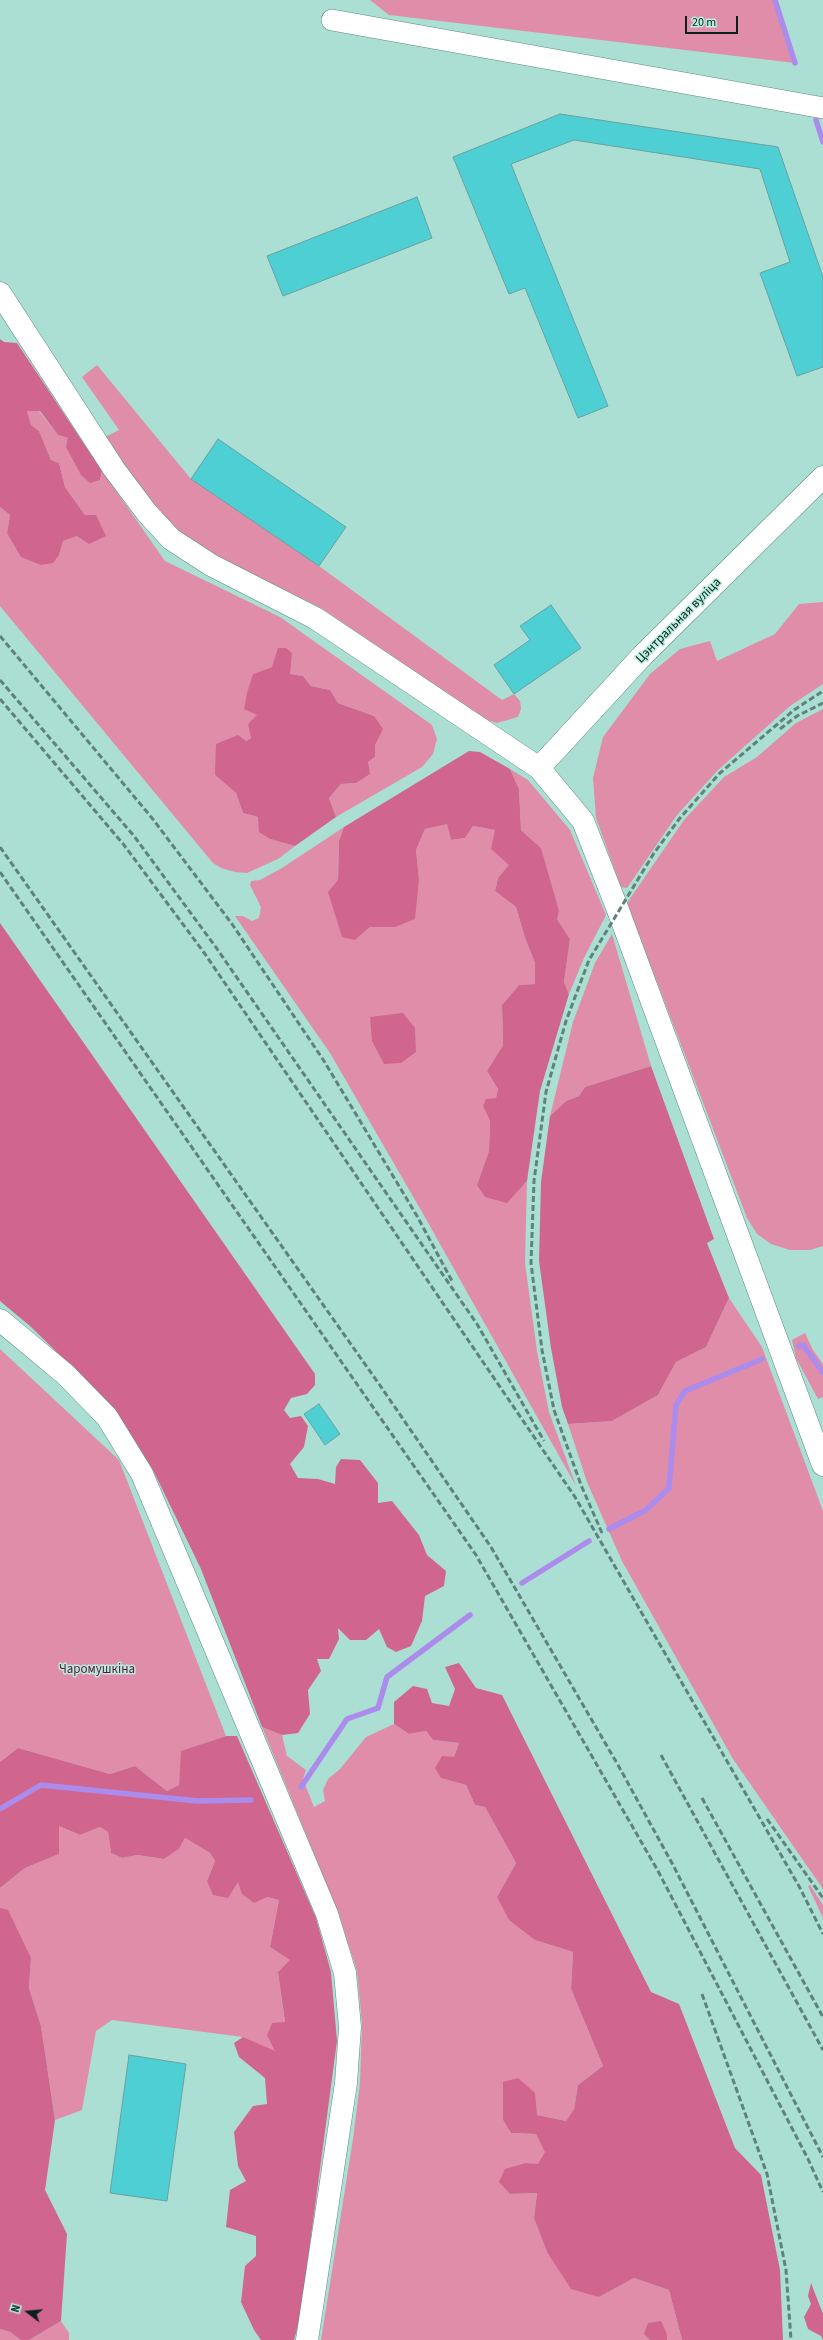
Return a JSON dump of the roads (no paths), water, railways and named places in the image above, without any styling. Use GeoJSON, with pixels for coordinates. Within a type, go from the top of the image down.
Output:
{"type":"FeatureCollection","features":[{"type":"Feature","properties":{"kind":"street"},"geometry":{"type":"LineString","coordinates":[[332,20],[823,108]]}},
{"type":"Feature","properties":{"kind":"street"},"geometry":{"type":"LineString","coordinates":[[0,294],[114,468],[147,513],[171,539],[211,565],[316,618],[539,768],[583,821],[608,884],[823,1465]]}},
{"type":"Feature","properties":{"kind":"street","name":"Цэнтральная вуліца"},"geometry":{"type":"LineString","coordinates":[[539,768],[643,655],[823,477]]}},
{"type":"Feature","properties":{"kind":"street"},"geometry":{"type":"LineString","coordinates":[[0,1320],[65,1374],[107,1417],[142,1474],[327,1914],[345,1973],[350,2027],[346,2082],[307,2340]]}},
{"type":"Feature","properties":{"kind":"waterway"},"geometry":{"type":"LineString","coordinates":[[775,0],[795,63]]}},
{"type":"Feature","properties":{"kind":"waterway"},"geometry":{"type":"LineString","coordinates":[[816,120],[823,142]]}},
{"type":"Feature","properties":{"kind":"waterway"},"geometry":{"type":"LineString","coordinates":[[799,1346],[803,1345],[823,1372]]}},
{"type":"Feature","properties":{"kind":"waterway"},"geometry":{"type":"LineString","coordinates":[[609,1529],[646,1510],[669,1488],[676,1405],[685,1391],[762,1359]]}},
{"type":"Feature","properties":{"kind":"waterway"},"geometry":{"type":"LineString","coordinates":[[522,1583],[589,1541]]}},
{"type":"Feature","properties":{"kind":"waterway"},"geometry":{"type":"LineString","coordinates":[[301,1787],[347,1719],[378,1708],[387,1677],[470,1615]]}},
{"type":"Feature","properties":{"kind":"waterway"},"geometry":{"type":"LineString","coordinates":[[0,1809],[41,1785],[198,1801],[251,1800]]}},
{"type":"Feature","properties":{"kind":"railway"},"geometry":{"type":"LineString","coordinates":[[0,636],[152,818],[232,924],[324,1061],[417,1216],[452,1281]]}},
{"type":"Feature","properties":{"kind":"railway"},"geometry":{"type":"LineString","coordinates":[[0,680],[134,836],[215,946],[477,1324],[544,1441]]}},
{"type":"Feature","properties":{"kind":"railway"},"geometry":{"type":"LineString","coordinates":[[602,1533],[581,1485],[554,1410],[542,1350],[531,1263],[534,1181],[546,1092],[566,1021],[589,960],[654,853],[680,818],[720,773],[794,710],[823,691]]}},
{"type":"Feature","properties":{"kind":"railway"},"geometry":{"type":"LineString","coordinates":[[0,699],[124,845],[205,954],[575,1497],[800,1888],[823,1934]]}},
{"type":"Feature","properties":{"kind":"railway"},"geometry":{"type":"LineString","coordinates":[[780,729],[797,716],[823,703]]}},
{"type":"Feature","properties":{"kind":"railway"},"geometry":{"type":"LineString","coordinates":[[0,847],[379,1384],[491,1547],[618,1765],[673,1865],[823,2157]]}},
{"type":"Feature","properties":{"kind":"railway"},"geometry":{"type":"LineString","coordinates":[[0,872],[476,1555],[658,1871],[808,2159],[823,2192]]}},
{"type":"Feature","properties":{"kind":"railway"},"geometry":{"type":"LineString","coordinates":[[661,1755],[823,2050]]}},
{"type":"Feature","properties":{"kind":"railway"},"geometry":{"type":"LineString","coordinates":[[702,1798],[823,2017]]}},
{"type":"Feature","properties":{"kind":"railway"},"geometry":{"type":"LineString","coordinates":[[767,1819],[823,1898]]}},
{"type":"Feature","properties":{"kind":"railway"},"geometry":{"type":"LineString","coordinates":[[702,1994],[767,2174],[786,2270],[791,2340]]}},
{"type":"Feature","properties":{"kind":"park label","name":"Чаромушкіна"},"geometry":{"type":"Point","coordinates":[97,1670]}}]}
